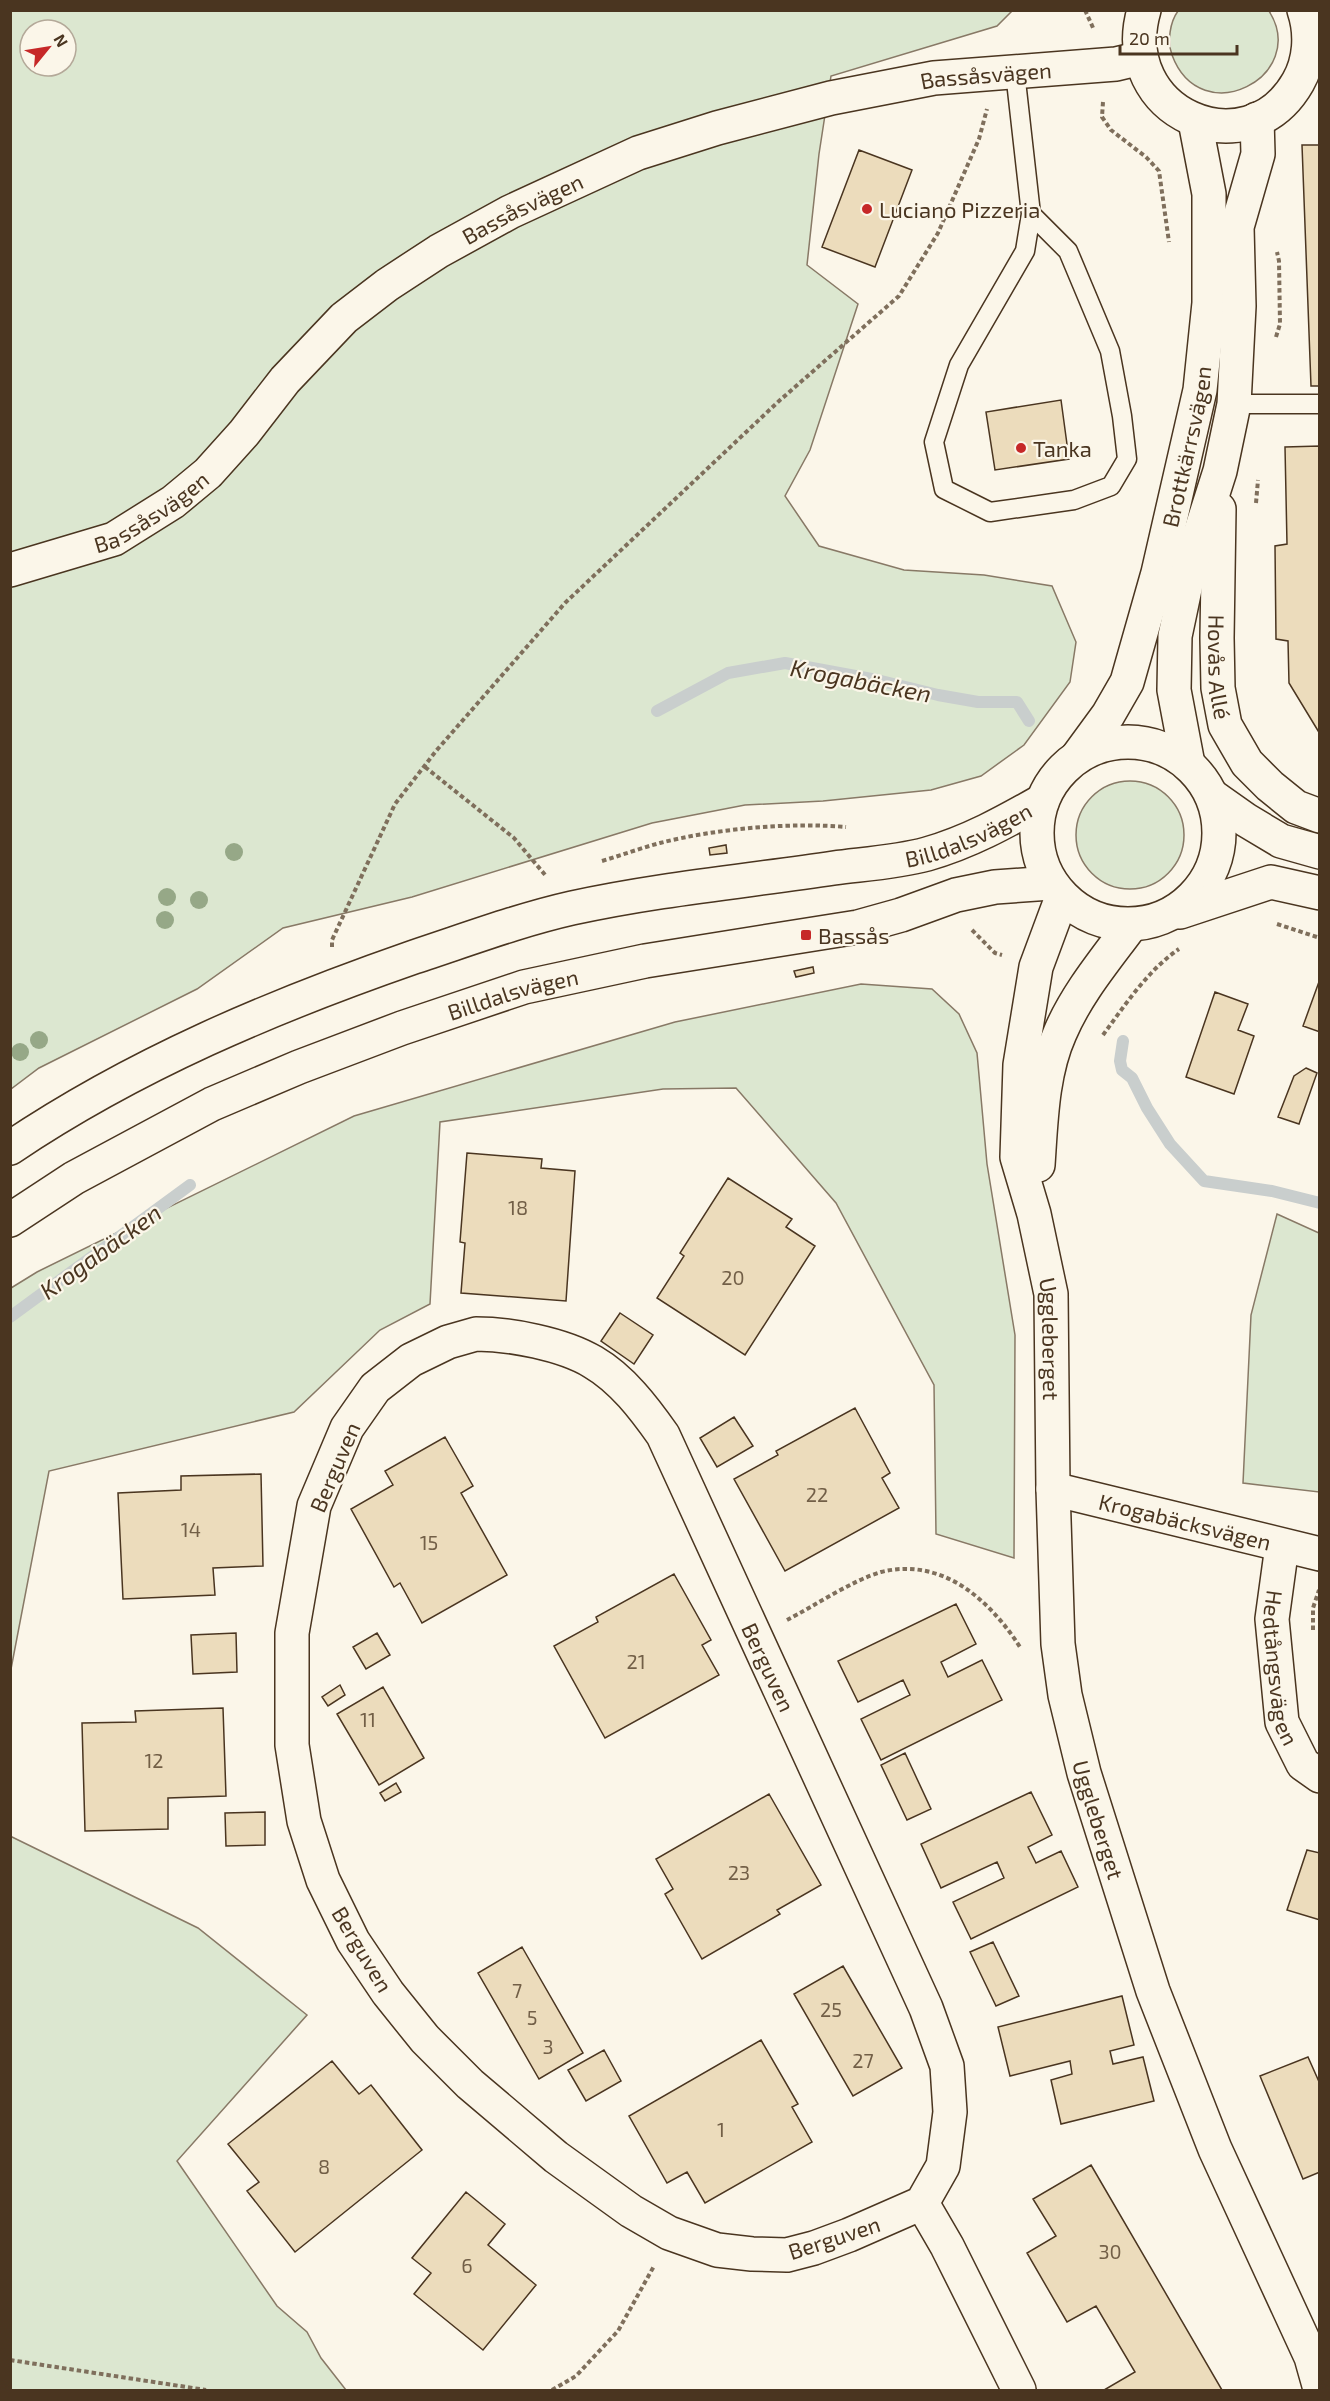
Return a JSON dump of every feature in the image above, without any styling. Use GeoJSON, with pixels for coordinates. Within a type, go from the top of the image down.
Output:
{"type":"FeatureCollection","features":[{"type":"Feature","properties":{"kind":"street"},"geometry":{"type":"LineString","coordinates":[[1144,10],[1139,41],[1141,58],[1148,79],[1160,97],[1176,111],[1195,121],[1215,125],[1236,125],[1257,119],[1272,111],[1284,101],[1311,67],[1304,10]]}},
{"type":"Feature","properties":{"kind":"street","name":"Bassåsvägen"},"geometry":{"type":"LineString","coordinates":[[10,570],[114,539],[173,501],[208,473],[244,433],[285,380],[344,318],[387,285],[439,251],[510,212],[638,153],[717,128],[831,98],[934,78],[1116,63],[1141,58]]}},
{"type":"Feature","properties":{"kind":"street","name":"Brottkärrsvägen"},"geometry":{"type":"LineString","coordinates":[[1188,764],[1174,690],[1175,636],[1190,565],[1220,471],[1234,404],[1239,306],[1237,227],[1258,154],[1257,119]]}},
{"type":"Feature","properties":{"kind":"street","name":"Brottkärrsvägen"},"geometry":{"type":"LineString","coordinates":[[1078,756],[1108,715],[1127,682],[1158,573],[1200,390],[1209,303],[1209,194],[1195,121]]}},
{"type":"Feature","properties":{"kind":"street","name":"Hovås Allé"},"geometry":{"type":"LineString","coordinates":[[1220,471],[1217,638],[1218,688],[1225,725],[1247,763],[1269,786],[1296,807],[1320,816]]}},
{"type":"Feature","properties":{"kind":"street","name":"Billdalsvägen"},"geometry":{"type":"LineString","coordinates":[[1134,742],[1163,748],[1188,764],[1202,778],[1212,796],[1220,824],[1218,852],[1208,878],[1190,901],[1167,916],[1149,923],[1112,924],[1077,909],[1057,890],[1040,858],[1037,829],[1042,801],[1057,776],[1078,756],[1106,744],[1134,742]]}},
{"type":"Feature","properties":{"kind":"street"},"geometry":{"type":"LineString","coordinates":[[1212,796],[1246,820],[1281,840],[1320,852]]}},
{"type":"Feature","properties":{"kind":"street","name":"Billdalsvägen"},"geometry":{"type":"LineString","coordinates":[[10,1148],[102,1092],[266,1011],[339,983],[490,932],[570,909],[662,891],[729,884],[924,855],[981,835],[1042,801]]}},
{"type":"Feature","properties":{"kind":"street"},"geometry":{"type":"LineString","coordinates":[[1167,916],[1271,882],[1320,893]]}},
{"type":"Feature","properties":{"kind":"street","name":"Billdalsvägen"},"geometry":{"type":"LineString","coordinates":[[10,1220],[74,1178],[212,1104],[299,1067],[402,1028],[524,987],[645,961],[858,927],[901,915],[956,895],[995,887],[1057,890]]}},
{"type":"Feature","properties":{"kind":"street","name":"Uggleberget"},"geometry":{"type":"LineString","coordinates":[[1057,890],[1036,967],[1020,1065],[1017,1157],[1034,1214],[1051,1294],[1053,1489],[1058,1644],[1065,1695],[1084,1773],[1153,1990],[1215,2149],[1311,2357],[1320,2389]]}},
{"type":"Feature","properties":{"kind":"street","name":"Uggleberget"},"geometry":{"type":"LineString","coordinates":[[1034,1214],[1047,1079],[1060,1034],[1086,985],[1131,925]]}},
{"type":"Feature","properties":{"kind":"street","name":"Berguven"},"geometry":{"type":"LineString","coordinates":[[476,1334],[499,1334],[544,1343],[592,1361],[620,1383],[641,1405],[663,1435],[926,2008],[947,2066],[950,2112],[943,2166],[922,2203],[849,2235],[787,2255],[717,2250],[669,2233],[631,2211],[556,2157],[470,2084],[425,2039],[388,1994],[353,1941],[328,1890],[304,1821],[291,1745],[292,1633],[314,1506],[346,1428],[375,1388],[411,1360],[448,1342],[476,1334]]}},
{"type":"Feature","properties":{"kind":"street","name":"Krogabäcksvägen"},"geometry":{"type":"LineString","coordinates":[[1053,1489],[1320,1554]]}},
{"type":"Feature","properties":{"kind":"street","name":"Hedtångsvägen"},"geometry":{"type":"LineString","coordinates":[[1282,1546],[1272,1619],[1282,1722],[1303,1764],[1320,1776]]}},
{"type":"Feature","properties":{"kind":"street"},"geometry":{"type":"LineString","coordinates":[[922,2203],[947,2246],[1019,2391]]}},
{"type":"Feature","properties":{"kind":"lane"},"geometry":{"type":"LineString","coordinates":[[1005,72],[1031,214],[1025,251],[959,365],[934,442],[944,489],[990,512],[1074,500],[1111,486],[1127,459],[1110,351],[1068,251],[1031,214]]}},
{"type":"Feature","properties":{"kind":"lane"},"geometry":{"type":"LineString","coordinates":[[1234,404],[1265,406],[1320,404]]}},
{"type":"Feature","properties":{"kind":"path"},"geometry":{"type":"LineString","coordinates":[[333,954],[332,940],[395,804],[566,603],[779,401],[899,296],[938,234],[1005,72]]}},
{"type":"Feature","properties":{"kind":"path"},"geometry":{"type":"LineString","coordinates":[[425,767],[514,838],[548,879]]}},
{"type":"Feature","properties":{"kind":"path"},"geometry":{"type":"LineString","coordinates":[[1275,923],[1320,938]]}},
{"type":"Feature","properties":{"kind":"path"},"geometry":{"type":"LineString","coordinates":[[756,1638],[881,1572],[917,1570],[935,1573],[961,1583],[986,1605],[1021,1648]]}},
{"type":"Feature","properties":{"kind":"path"},"geometry":{"type":"LineString","coordinates":[[552,2391],[576,2376],[618,2331],[650,2274],[669,2233]]}},
{"type":"Feature","properties":{"kind":"path"},"geometry":{"type":"LineString","coordinates":[[10,2360],[206,2391]]}},
{"type":"Feature","properties":{"kind":"green space"},"geometry":{"type":"Polygon","coordinates":[[[11,11],[1012,11],[997,26],[831,76],[819,154],[807,265],[858,304],[810,450],[785,496],[819,546],[904,570],[984,575],[1052,586],[1076,642],[1070,682],[1024,745],[981,776],[931,790],[823,801],[745,805],[652,823],[412,897],[283,928],[197,989],[39,1068],[11,1089],[11,11]]]}},
{"type":"Feature","properties":{"kind":"green space"},"geometry":{"type":"Polygon","coordinates":[[[1178,11],[1269,11],[1278,35],[1275,56],[1264,74],[1247,87],[1226,92],[1205,90],[1186,78],[1172,55],[1170,32],[1178,11]]]}},
{"type":"Feature","properties":{"kind":"green space"},"geometry":{"type":"Polygon","coordinates":[[[1130,781],[1151,785],[1169,796],[1180,814],[1184,835],[1180,856],[1169,874],[1151,885],[1130,889],[1109,885],[1091,874],[1080,856],[1076,835],[1080,814],[1091,796],[1109,785],[1130,781]]]}},
{"type":"Feature","properties":{"kind":"green space"},"geometry":{"type":"Polygon","coordinates":[[[861,984],[932,989],[959,1014],[977,1053],[987,1164],[1015,1335],[1014,1558],[936,1534],[934,1385],[836,1203],[736,1088],[663,1089],[440,1122],[430,1304],[380,1330],[294,1412],[49,1471],[11,1669],[11,1288],[37,1272],[354,1116],[675,1022],[861,984]]]}},
{"type":"Feature","properties":{"kind":"green space"},"geometry":{"type":"Polygon","coordinates":[[[1277,1214],[1319,1233],[1319,1492],[1243,1483],[1251,1315],[1277,1214]]]}},
{"type":"Feature","properties":{"kind":"green space"},"geometry":{"type":"Polygon","coordinates":[[[10,1836],[198,1928],[307,2015],[177,2161],[277,2306],[307,2332],[321,2358],[346,2390],[11,2390],[10,1836]]]}},
{"type":"Feature","properties":{"kind":"building"},"geometry":{"type":"Polygon","coordinates":[[[1302,145],[1320,145],[1320,386],[1311,386],[1302,145]]]}},
{"type":"Feature","properties":{"kind":"building","name":"Luciano Pizzeria"},"geometry":{"type":"Polygon","coordinates":[[[859,150],[912,170],[875,267],[822,247],[859,150]]]}},
{"type":"Feature","properties":{"kind":"building"},"geometry":{"type":"Polygon","coordinates":[[[1061,400],[1069,459],[995,470],[986,412],[1061,400]]]}},
{"type":"Feature","properties":{"kind":"building"},"geometry":{"type":"Polygon","coordinates":[[[1320,446],[1320,734],[1289,683],[1288,641],[1276,639],[1275,546],[1287,544],[1285,447],[1320,446]]]}},
{"type":"Feature","properties":{"kind":"building"},"geometry":{"type":"Polygon","coordinates":[[[726,845],[727,853],[710,855],[709,848],[726,845]]]}},
{"type":"Feature","properties":{"kind":"building"},"geometry":{"type":"Polygon","coordinates":[[[813,967],[814,973],[796,977],[794,971],[813,967]]]}},
{"type":"Feature","properties":{"kind":"building"},"geometry":{"type":"Polygon","coordinates":[[[1320,979],[1320,1032],[1303,1026],[1320,979]]]}},
{"type":"Feature","properties":{"kind":"building"},"geometry":{"type":"Polygon","coordinates":[[[1215,992],[1248,1004],[1238,1030],[1254,1036],[1234,1094],[1186,1077],[1215,992]]]}},
{"type":"Feature","properties":{"kind":"building"},"geometry":{"type":"Polygon","coordinates":[[[1306,1068],[1317,1073],[1299,1124],[1278,1117],[1294,1076],[1306,1068]]]}},
{"type":"Feature","properties":{"kind":"building"},"geometry":{"type":"Polygon","coordinates":[[[467,1153],[542,1159],[541,1168],[575,1171],[566,1301],[461,1293],[465,1243],[460,1242],[467,1153]]]}},
{"type":"Feature","properties":{"kind":"building"},"geometry":{"type":"Polygon","coordinates":[[[728,1178],[792,1219],[786,1227],[815,1246],[745,1355],[657,1298],[684,1256],[680,1253],[728,1178]]]}},
{"type":"Feature","properties":{"kind":"building"},"geometry":{"type":"Polygon","coordinates":[[[620,1313],[653,1335],[634,1364],[601,1341],[620,1313]]]}},
{"type":"Feature","properties":{"kind":"building"},"geometry":{"type":"Polygon","coordinates":[[[855,1408],[890,1473],[882,1478],[899,1508],[785,1571],[734,1479],[778,1455],[776,1451],[855,1408]]]}},
{"type":"Feature","properties":{"kind":"building"},"geometry":{"type":"Polygon","coordinates":[[[734,1417],[753,1446],[717,1467],[700,1438],[734,1417]]]}},
{"type":"Feature","properties":{"kind":"building"},"geometry":{"type":"Polygon","coordinates":[[[445,1437],[473,1486],[461,1493],[507,1575],[422,1623],[400,1583],[394,1587],[351,1509],[393,1485],[385,1471],[445,1437]]]}},
{"type":"Feature","properties":{"kind":"building"},"geometry":{"type":"Polygon","coordinates":[[[261,1474],[263,1566],[213,1568],[215,1595],[123,1599],[118,1493],[181,1490],[181,1476],[261,1474]]]}},
{"type":"Feature","properties":{"kind":"building"},"geometry":{"type":"Polygon","coordinates":[[[674,1574],[711,1640],[702,1645],[719,1675],[605,1738],[554,1646],[598,1622],[596,1617],[674,1574]]]}},
{"type":"Feature","properties":{"kind":"building"},"geometry":{"type":"Polygon","coordinates":[[[956,1604],[976,1644],[941,1662],[948,1677],[982,1660],[1002,1700],[881,1760],[861,1719],[910,1695],[903,1680],[858,1702],[838,1661],[956,1604]]]}},
{"type":"Feature","properties":{"kind":"building"},"geometry":{"type":"Polygon","coordinates":[[[236,1633],[237,1672],[193,1674],[191,1635],[236,1633]]]}},
{"type":"Feature","properties":{"kind":"building"},"geometry":{"type":"Polygon","coordinates":[[[377,1633],[390,1655],[366,1669],[353,1647],[377,1633]]]}},
{"type":"Feature","properties":{"kind":"building"},"geometry":{"type":"Polygon","coordinates":[[[340,1685],[345,1695],[328,1706],[322,1697],[340,1685]]]}},
{"type":"Feature","properties":{"kind":"building"},"geometry":{"type":"Polygon","coordinates":[[[383,1687],[424,1758],[379,1785],[337,1714],[383,1687]]]}},
{"type":"Feature","properties":{"kind":"building"},"geometry":{"type":"Polygon","coordinates":[[[223,1708],[226,1796],[168,1798],[168,1829],[85,1831],[82,1723],[136,1722],[135,1711],[223,1708]]]}},
{"type":"Feature","properties":{"kind":"building"},"geometry":{"type":"Polygon","coordinates":[[[905,1753],[931,1809],[907,1820],[881,1765],[905,1753]]]}},
{"type":"Feature","properties":{"kind":"building"},"geometry":{"type":"Polygon","coordinates":[[[396,1783],[401,1792],[385,1801],[380,1793],[396,1783]]]}},
{"type":"Feature","properties":{"kind":"building"},"geometry":{"type":"Polygon","coordinates":[[[1031,1792],[1052,1835],[1028,1847],[1036,1863],[1061,1851],[1078,1887],[971,1939],[953,1902],[1004,1878],[997,1862],[941,1888],[921,1844],[1031,1792]]]}},
{"type":"Feature","properties":{"kind":"building"},"geometry":{"type":"Polygon","coordinates":[[[769,1794],[821,1885],[777,1910],[780,1914],[702,1959],[665,1894],[673,1889],[656,1859],[769,1794]]]}},
{"type":"Feature","properties":{"kind":"building"},"geometry":{"type":"Polygon","coordinates":[[[265,1812],[265,1845],[226,1846],[225,1813],[265,1812]]]}},
{"type":"Feature","properties":{"kind":"building"},"geometry":{"type":"Polygon","coordinates":[[[1307,1850],[1320,1853],[1320,1920],[1287,1910],[1307,1850]]]}},
{"type":"Feature","properties":{"kind":"building"},"geometry":{"type":"Polygon","coordinates":[[[993,1942],[1019,1996],[996,2006],[970,1952],[993,1942]]]}},
{"type":"Feature","properties":{"kind":"building"},"geometry":{"type":"Polygon","coordinates":[[[522,1947],[583,2053],[539,2079],[478,1973],[522,1947]]]}},
{"type":"Feature","properties":{"kind":"building"},"geometry":{"type":"Polygon","coordinates":[[[843,1966],[902,2068],[853,2096],[794,1994],[843,1966]]]}},
{"type":"Feature","properties":{"kind":"building"},"geometry":{"type":"Polygon","coordinates":[[[1122,1996],[1134,2045],[1110,2051],[1113,2064],[1143,2057],[1154,2101],[1061,2124],[1051,2080],[1072,2074],[1070,2061],[1010,2076],[998,2027],[1122,1996]]]}},
{"type":"Feature","properties":{"kind":"building"},"geometry":{"type":"Polygon","coordinates":[[[761,2040],[798,2104],[792,2107],[812,2142],[705,2203],[687,2172],[667,2183],[629,2116],[761,2040]]]}},
{"type":"Feature","properties":{"kind":"building"},"geometry":{"type":"Polygon","coordinates":[[[604,2050],[621,2081],[586,2101],[568,2070],[604,2050]]]}},
{"type":"Feature","properties":{"kind":"building"},"geometry":{"type":"Polygon","coordinates":[[[1308,2057],[1320,2084],[1320,2172],[1303,2179],[1260,2076],[1308,2057]]]}},
{"type":"Feature","properties":{"kind":"building"},"geometry":{"type":"Polygon","coordinates":[[[332,2061],[359,2094],[371,2085],[422,2150],[295,2252],[247,2191],[259,2182],[228,2144],[332,2061]]]}},
{"type":"Feature","properties":{"kind":"building"},"geometry":{"type":"Polygon","coordinates":[[[1091,2165],[1222,2390],[1104,2390],[1135,2372],[1096,2306],[1067,2322],[1027,2253],[1056,2236],[1033,2199],[1091,2165]]]}},
{"type":"Feature","properties":{"kind":"building"},"geometry":{"type":"Polygon","coordinates":[[[466,2192],[505,2224],[488,2245],[536,2285],[483,2350],[414,2294],[431,2273],[412,2258],[466,2192]]]}},
{"type":"Feature","properties":{"kind":"waterway","name":"Krogabäcken"},"geometry":{"type":"LineString","coordinates":[[657,711],[728,673],[785,663],[978,702],[1017,702],[1029,721]]}},
{"type":"Feature","properties":{"kind":"waterway","name":"Krogabäcken"},"geometry":{"type":"LineString","coordinates":[[1123,1041],[1120,1061],[1122,1070],[1132,1078],[1147,1108],[1170,1144],[1204,1181],[1272,1191],[1320,1203]]}},
{"type":"Feature","properties":{"kind":"waterway","name":"Krogabäcken"},"geometry":{"type":"LineString","coordinates":[[10,1317],[190,1185]]}},
{"type":"Feature","properties":{"kind":"place","name":"Luciano Pizzeria"},"geometry":{"type":"Point","coordinates":[867,209]}},
{"type":"Feature","properties":{"kind":"place","name":"Tanka"},"geometry":{"type":"Point","coordinates":[1021,448]}},
{"type":"Feature","properties":{"kind":"place","name":"Bassås"},"geometry":{"type":"Point","coordinates":[806,935]}}]}
